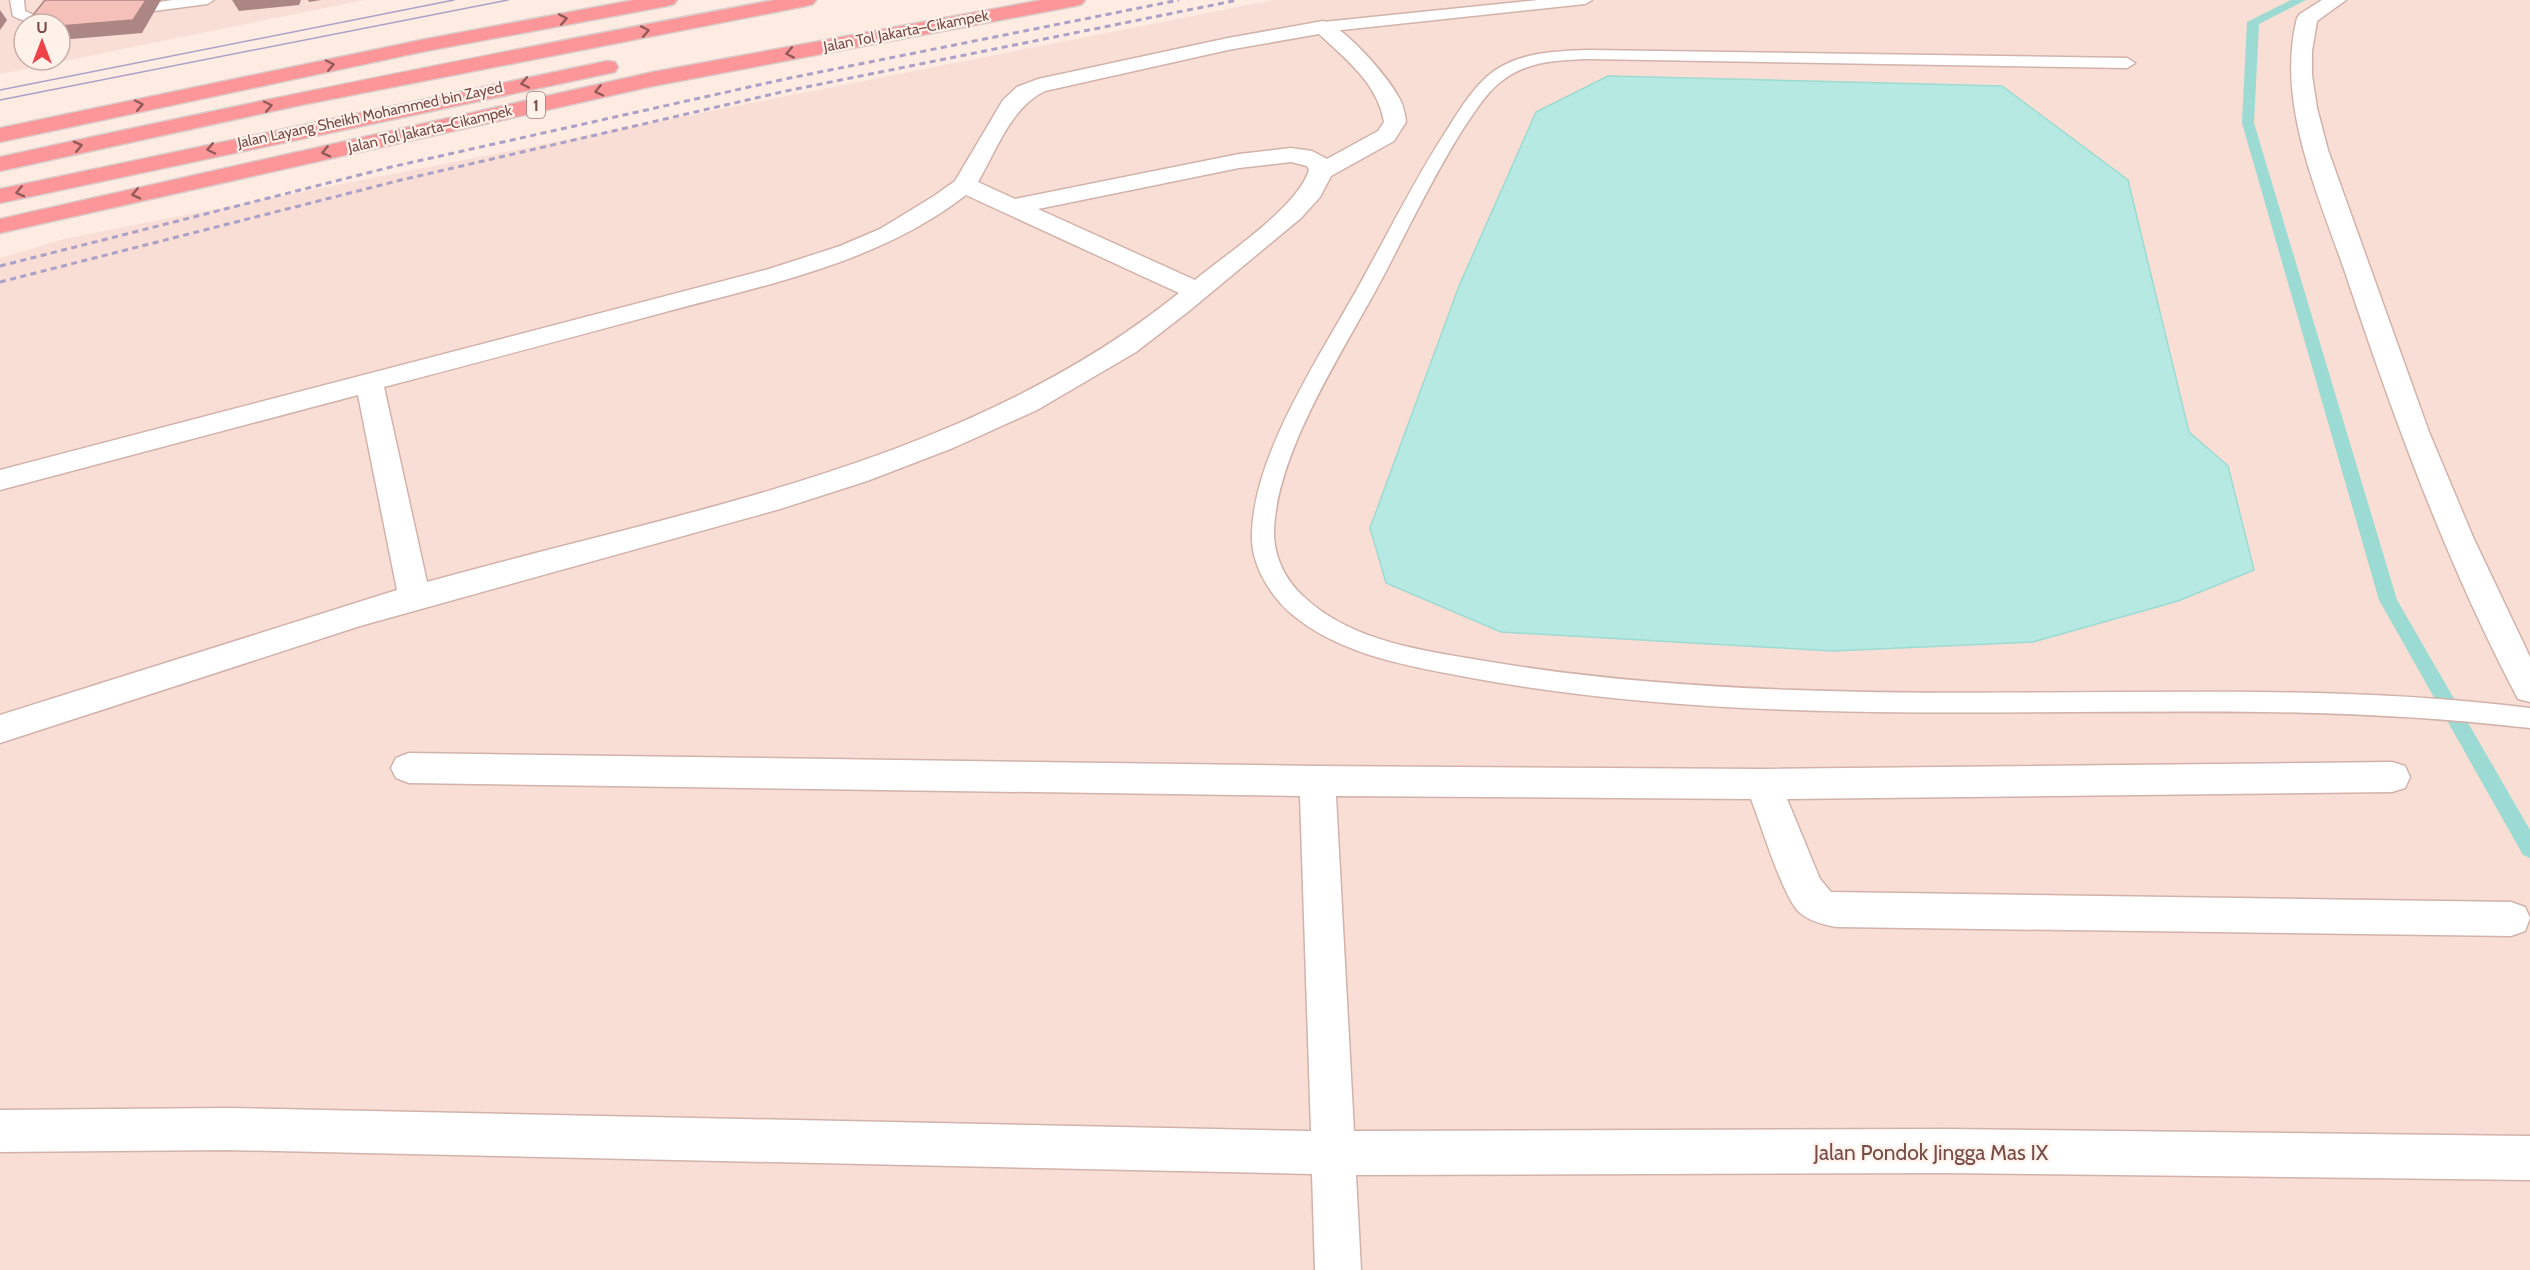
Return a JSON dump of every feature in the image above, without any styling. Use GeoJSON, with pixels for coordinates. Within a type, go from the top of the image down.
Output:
{"type":"FeatureCollection","features":[{"type":"Feature","properties":{"kind":"highway"},"geometry":{"type":"LineString","coordinates":[[0,135],[426,45],[667,0]]}},
{"type":"Feature","properties":{"kind":"highway","name":"Jalan Layang Sheikh Mohammed bin Zayed"},"geometry":{"type":"LineString","coordinates":[[0,164],[127,135],[511,56],[806,0]]}},
{"type":"Feature","properties":{"kind":"highway","name":"Jalan Tol Jakarta–Cikampek"},"geometry":{"type":"LineString","coordinates":[[0,226],[654,79],[1075,0]]}},
{"type":"Feature","properties":{"kind":"highway"},"geometry":{"type":"LineString","coordinates":[[645,59],[668,55]]}},
{"type":"Feature","properties":{"kind":"highway","name":"Jalan Layang Sheikh Mohammed bin Zayed"},"geometry":{"type":"LineString","coordinates":[[0,196],[622,64]]}},
{"type":"Feature","properties":{"kind":"street"},"geometry":{"type":"LineString","coordinates":[[2336,0],[2307,18],[2303,32],[2302,70],[2309,118],[2377,327],[2430,472],[2498,629],[2530,689]]}},
{"type":"Feature","properties":{"kind":"street"},"geometry":{"type":"LineString","coordinates":[[0,480],[778,274],[849,251],[889,234],[964,185],[1011,105],[1032,89],[1228,44],[1323,27],[1384,90],[1394,109],[1395,122],[1386,136],[1322,172],[1315,188],[1299,205],[1197,291],[1112,355],[1044,394],[967,432],[855,475],[721,517],[414,597],[0,729]]}},
{"type":"Feature","properties":{"kind":"street"},"geometry":{"type":"LineString","coordinates":[[1013,207],[1239,161],[1282,156],[1308,157],[1319,164],[1322,172]]}},
{"type":"Feature","properties":{"kind":"street"},"geometry":{"type":"LineString","coordinates":[[964,185],[1197,291]]}},
{"type":"Feature","properties":{"kind":"street"},"geometry":{"type":"LineString","coordinates":[[369,382],[414,597]]}},
{"type":"Feature","properties":{"kind":"street"},"geometry":{"type":"LineString","coordinates":[[409,768],[1317,781],[1762,784],[2392,777]]}},
{"type":"Feature","properties":{"kind":"street"},"geometry":{"type":"LineString","coordinates":[[1317,781],[1331,1153],[1338,1270]]}},
{"type":"Feature","properties":{"kind":"street"},"geometry":{"type":"LineString","coordinates":[[1762,784],[1808,897],[1823,908],[1852,911],[2511,919]]}},
{"type":"Feature","properties":{"kind":"street","name":"Jalan Pondok Jingga Mas IX"},"geometry":{"type":"LineString","coordinates":[[0,1131],[227,1129],[1331,1153],[1944,1151],[2530,1158]]}},
{"type":"Feature","properties":{"kind":"lane"},"geometry":{"type":"LineString","coordinates":[[17,0],[18,13],[36,22],[81,17]]}},
{"type":"Feature","properties":{"kind":"lane"},"geometry":{"type":"LineString","coordinates":[[103,14],[207,0]]}},
{"type":"Feature","properties":{"kind":"lane"},"geometry":{"type":"LineString","coordinates":[[1323,27],[1388,18],[1585,0]]}},
{"type":"Feature","properties":{"kind":"lane"},"geometry":{"type":"LineString","coordinates":[[2127,63],[1683,56],[1564,57],[1530,61],[1508,69],[1493,79],[1480,93],[1431,170],[1296,421],[1278,466],[1266,510],[1263,539],[1269,566],[1280,589],[1302,612],[1337,632],[1376,649],[1466,668],[1547,681],[1749,698],[1959,703],[2378,704],[2530,718]]}},
{"type":"Feature","properties":{"kind":"shaded area"},"geometry":{"type":"Polygon","coordinates":[[[0,0],[364,0],[72,59],[72,12],[12,12],[12,72],[0,74],[0,0]]]}},
{"type":"Feature","properties":{"kind":"shaded area"},"geometry":{"type":"Polygon","coordinates":[[[1273,0],[2530,0],[2530,1270],[0,1270],[0,258],[64,239],[1273,0]]]}},
{"type":"Feature","properties":{"kind":"water"},"geometry":{"type":"Polygon","coordinates":[[[1608,76],[2002,86],[2128,180],[2189,432],[2228,466],[2254,570],[2178,601],[2033,642],[1833,651],[1501,632],[1386,583],[1370,528],[1459,286],[1536,112],[1608,76]]]}},
{"type":"Feature","properties":{"kind":"building"},"geometry":{"type":"Polygon","coordinates":[[[45,0],[146,0],[133,20],[72,25],[72,12],[36,12],[45,0]]]}},
{"type":"Feature","properties":{"kind":"waterway"},"geometry":{"type":"LineString","coordinates":[[2300,0],[2253,22],[2248,123],[2388,600],[2530,849]]}},
{"type":"Feature","properties":{"kind":"tram line"},"geometry":{"type":"LineString","coordinates":[[0,90],[454,0]]}},
{"type":"Feature","properties":{"kind":"tram line"},"geometry":{"type":"LineString","coordinates":[[0,100],[508,0]]}},
{"type":"Feature","properties":{"kind":"railway"},"geometry":{"type":"LineString","coordinates":[[0,266],[391,167],[785,79],[1179,0]]}},
{"type":"Feature","properties":{"kind":"railway"},"geometry":{"type":"LineString","coordinates":[[0,282],[401,180],[786,91],[1238,0]]}}]}
